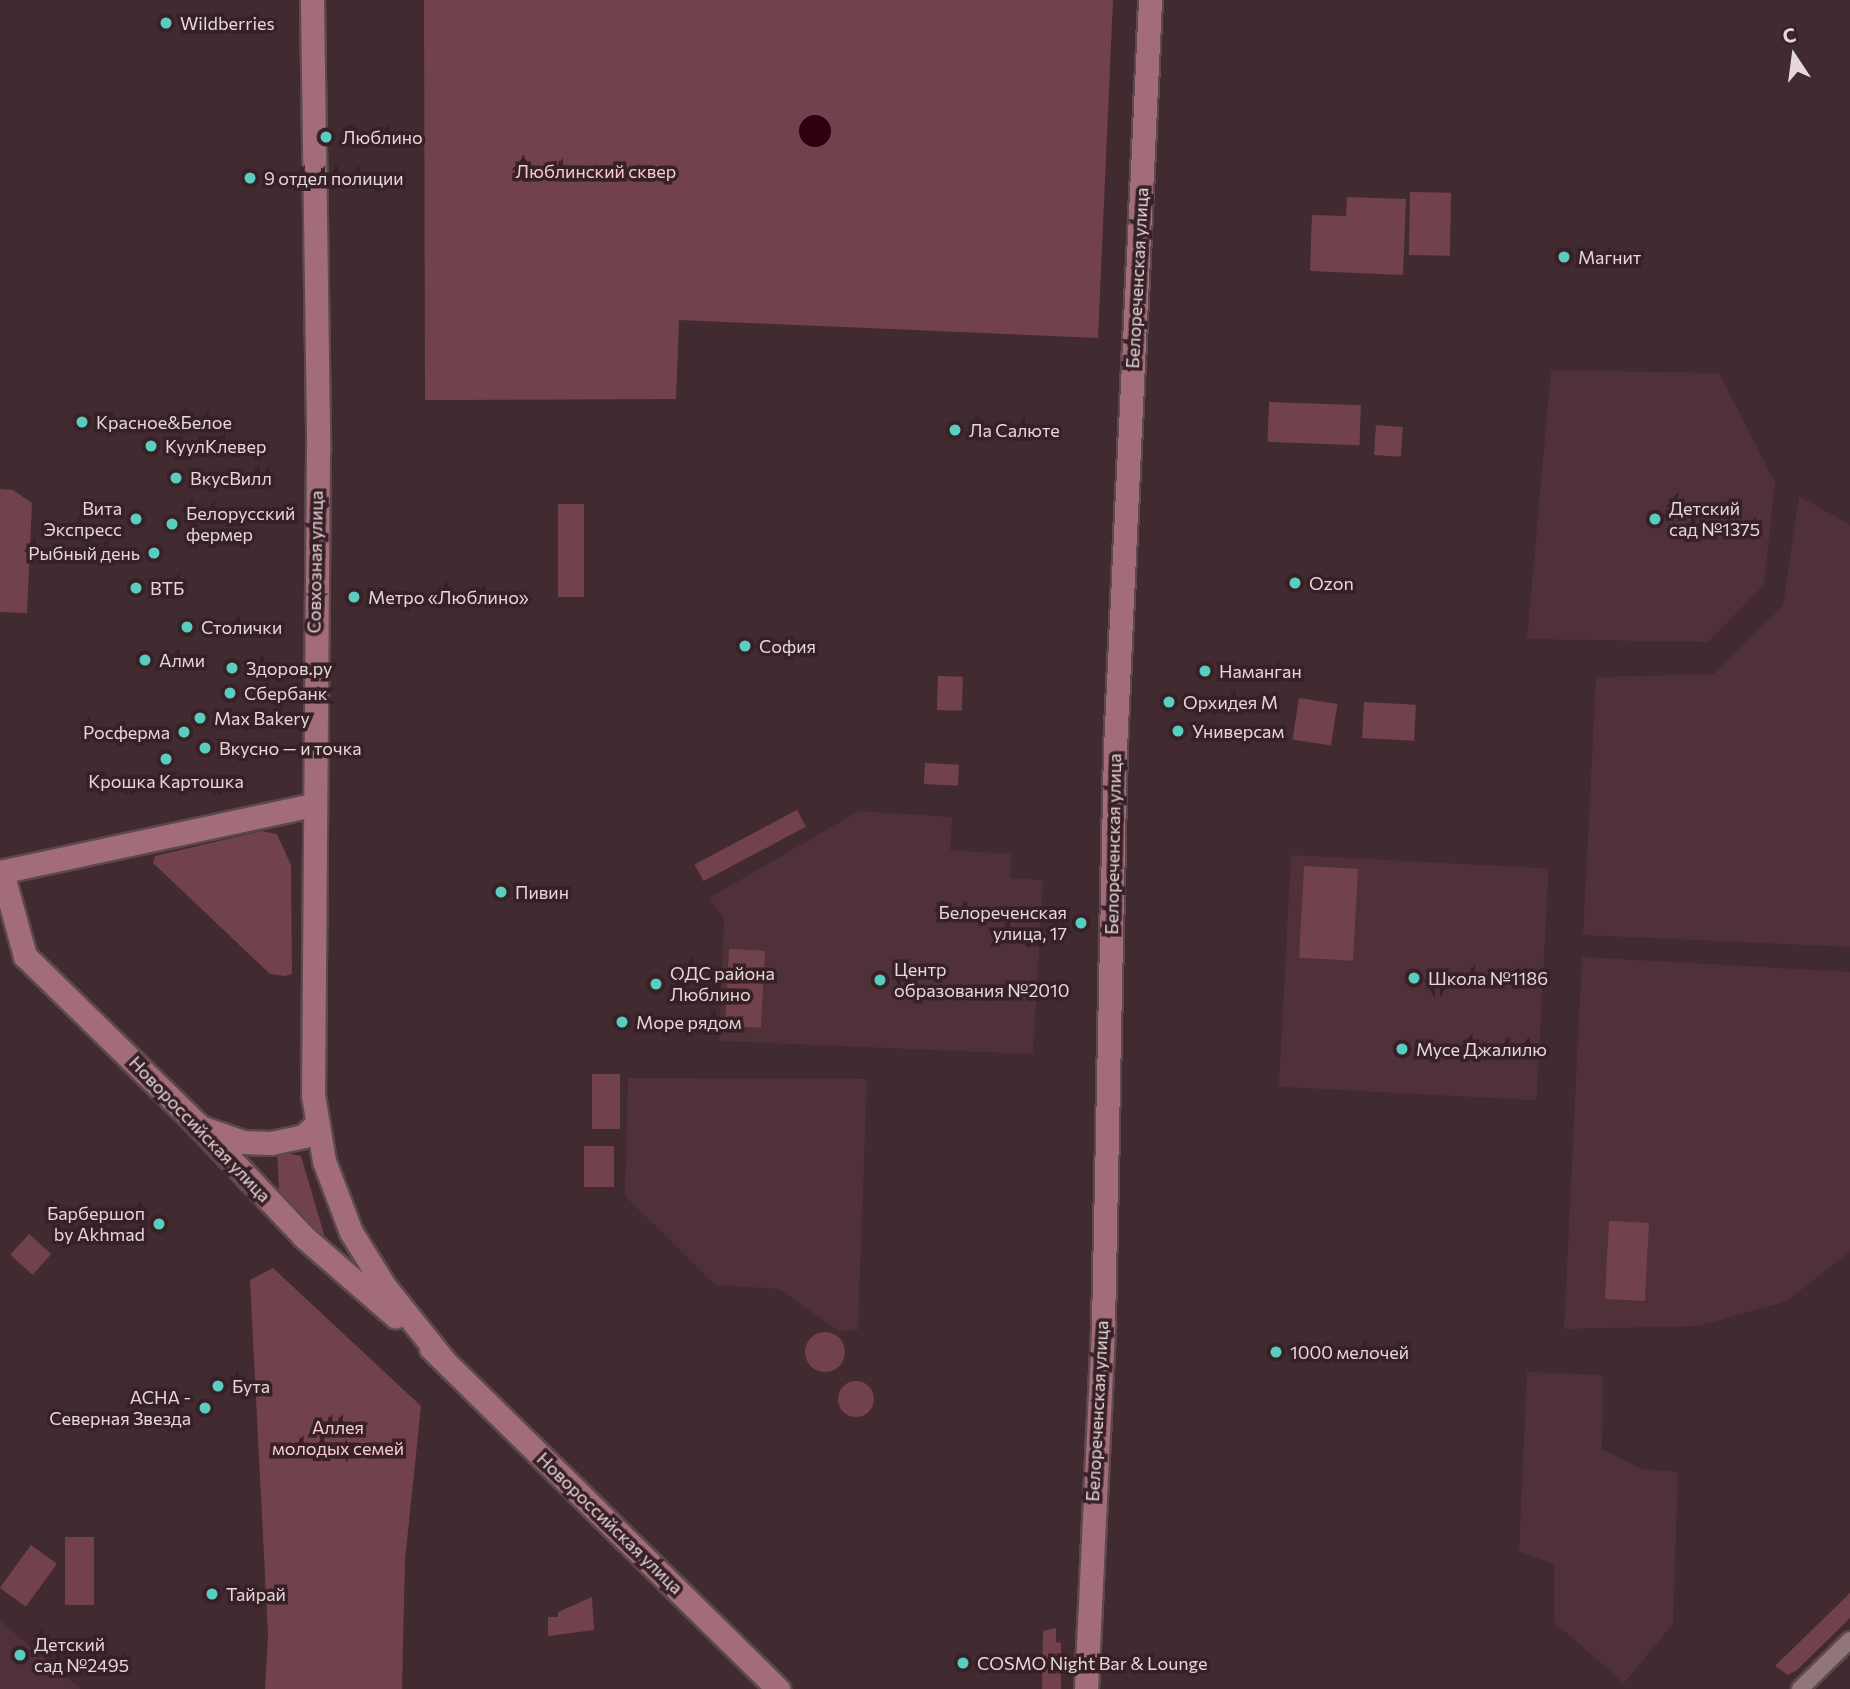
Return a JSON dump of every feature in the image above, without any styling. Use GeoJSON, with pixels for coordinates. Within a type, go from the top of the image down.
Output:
{"type":"FeatureCollection","features":[{"type":"Feature","properties":{"kind":"street","name":"Совхозная улица"},"geometry":{"type":"LineString","coordinates":[[312,0],[318,450],[313,805]]}},
{"type":"Feature","properties":{"kind":"street","name":"Белореченская улица"},"geometry":{"type":"LineString","coordinates":[[1086,1689],[1103,1315],[1115,748],[1150,0]]}},
{"type":"Feature","properties":{"kind":"street"},"geometry":{"type":"LineString","coordinates":[[1,872],[313,805]]}},
{"type":"Feature","properties":{"kind":"street","name":"Новороссийская улица"},"geometry":{"type":"LineString","coordinates":[[313,805],[311,1041],[317,1123],[324,1161],[351,1232],[385,1287],[442,1358]]}},
{"type":"Feature","properties":{"kind":"street","name":"Новороссийская улица"},"geometry":{"type":"LineString","coordinates":[[1,872],[25,956],[200,1127],[304,1237],[442,1358],[778,1689]]}},
{"type":"Feature","properties":{"kind":"street"},"geometry":{"type":"LineString","coordinates":[[200,1127],[243,1142],[271,1143],[304,1136],[317,1123]]}},
{"type":"Feature","properties":{"kind":"street"},"geometry":{"type":"LineString","coordinates":[[1800,1689],[1850,1640]]}},
{"type":"Feature","properties":{"kind":"shaded area"},"geometry":{"type":"Polygon","coordinates":[[[815,115],[826,120],[831,131],[826,142],[815,147],[804,142],[799,131],[804,120],[815,115]]]}},
{"type":"Feature","properties":{"kind":"shaded area","name":"Детский сад №1375"},"geometry":{"type":"Polygon","coordinates":[[[1551,370],[1719,373],[1775,482],[1764,585],[1708,642],[1527,639],[1551,370]]]}},
{"type":"Feature","properties":{"kind":"shaded area"},"geometry":{"type":"Polygon","coordinates":[[[1799,496],[1850,525],[1850,947],[1583,935],[1596,677],[1714,674],[1783,606],[1799,496]]]}},
{"type":"Feature","properties":{"kind":"shaded area","name":"Центр образования №2010"},"geometry":{"type":"Polygon","coordinates":[[[859,811],[952,817],[950,850],[1011,854],[1010,878],[1043,880],[1033,1054],[719,1041],[724,918],[709,898],[859,811]]]}},
{"type":"Feature","properties":{"kind":"shaded area","name":"Школа №1186"},"geometry":{"type":"Polygon","coordinates":[[[1291,855],[1549,869],[1537,1100],[1279,1087],[1291,855]]]}},
{"type":"Feature","properties":{"kind":"shaded area"},"geometry":{"type":"Polygon","coordinates":[[[1582,957],[1850,972],[1850,1251],[1787,1301],[1698,1326],[1564,1329],[1582,957]]]}},
{"type":"Feature","properties":{"kind":"shaded area"},"geometry":{"type":"Polygon","coordinates":[[[628,1078],[867,1079],[858,1330],[839,1331],[779,1289],[715,1285],[625,1196],[628,1078]]]}},
{"type":"Feature","properties":{"kind":"shaded area"},"geometry":{"type":"Polygon","coordinates":[[[1527,1372],[1603,1375],[1602,1449],[1642,1469],[1678,1472],[1673,1624],[1624,1683],[1554,1622],[1554,1564],[1519,1552],[1527,1372]]]}},
{"type":"Feature","properties":{"kind":"shaded area","name":"Детский сад №2495"},"geometry":{"type":"Polygon","coordinates":[[[0,1621],[81,1689],[0,1689],[0,1621]]]}},
{"type":"Feature","properties":{"kind":"green space","name":"Люблинский сквер"},"geometry":{"type":"Polygon","coordinates":[[[424,0],[1113,0],[1098,338],[679,320],[676,399],[425,400],[424,0]]]}},
{"type":"Feature","properties":{"kind":"green space"},"geometry":{"type":"Polygon","coordinates":[[[1410,192],[1451,193],[1450,256],[1409,255],[1410,192]]]}},
{"type":"Feature","properties":{"kind":"green space"},"geometry":{"type":"Polygon","coordinates":[[[1347,197],[1406,199],[1403,275],[1310,271],[1312,215],[1346,216],[1347,197]]]}},
{"type":"Feature","properties":{"kind":"green space"},"geometry":{"type":"Polygon","coordinates":[[[1269,402],[1361,405],[1360,445],[1268,442],[1269,402]]]}},
{"type":"Feature","properties":{"kind":"green space"},"geometry":{"type":"Polygon","coordinates":[[[1376,425],[1403,427],[1401,457],[1374,455],[1376,425]]]}},
{"type":"Feature","properties":{"kind":"green space"},"geometry":{"type":"Polygon","coordinates":[[[0,489],[13,490],[32,503],[27,613],[0,612],[0,489]]]}},
{"type":"Feature","properties":{"kind":"green space"},"geometry":{"type":"Polygon","coordinates":[[[558,504],[584,504],[584,597],[558,597],[558,504]]]}},
{"type":"Feature","properties":{"kind":"green space"},"geometry":{"type":"Polygon","coordinates":[[[938,676],[963,677],[962,711],[937,710],[938,676]]]}},
{"type":"Feature","properties":{"kind":"green space"},"geometry":{"type":"Polygon","coordinates":[[[1299,698],[1338,704],[1331,746],[1292,739],[1299,698]]]}},
{"type":"Feature","properties":{"kind":"green space"},"geometry":{"type":"Polygon","coordinates":[[[1364,702],[1416,705],[1414,741],[1362,738],[1364,702]]]}},
{"type":"Feature","properties":{"kind":"green space"},"geometry":{"type":"Polygon","coordinates":[[[925,763],[959,765],[958,786],[924,784],[925,763]]]}},
{"type":"Feature","properties":{"kind":"green space"},"geometry":{"type":"Polygon","coordinates":[[[797,810],[806,827],[703,881],[695,864],[797,810]]]}},
{"type":"Feature","properties":{"kind":"green space"},"geometry":{"type":"Polygon","coordinates":[[[261,831],[277,834],[291,865],[292,974],[285,976],[270,974],[153,863],[155,856],[261,831]]]}},
{"type":"Feature","properties":{"kind":"green space"},"geometry":{"type":"Polygon","coordinates":[[[1304,866],[1358,869],[1353,961],[1299,958],[1304,866]]]}},
{"type":"Feature","properties":{"kind":"green space"},"geometry":{"type":"Polygon","coordinates":[[[729,949],[765,951],[761,1028],[725,1026],[729,949]]]}},
{"type":"Feature","properties":{"kind":"green space"},"geometry":{"type":"Polygon","coordinates":[[[592,1074],[620,1074],[620,1129],[592,1129],[592,1074]]]}},
{"type":"Feature","properties":{"kind":"green space"},"geometry":{"type":"Polygon","coordinates":[[[584,1146],[614,1146],[614,1187],[584,1187],[584,1146]]]}},
{"type":"Feature","properties":{"kind":"green space"},"geometry":{"type":"Polygon","coordinates":[[[277,1151],[301,1156],[326,1241],[279,1191],[277,1151]]]}},
{"type":"Feature","properties":{"kind":"green space"},"geometry":{"type":"Polygon","coordinates":[[[1609,1221],[1649,1223],[1645,1301],[1605,1299],[1609,1221]]]}},
{"type":"Feature","properties":{"kind":"green space"},"geometry":{"type":"Polygon","coordinates":[[[29,1234],[51,1254],[33,1275],[10,1255],[29,1234]]]}},
{"type":"Feature","properties":{"kind":"green space","name":"Аллея молодых семей"},"geometry":{"type":"Polygon","coordinates":[[[273,1268],[421,1406],[405,1560],[402,1689],[265,1689],[268,1635],[250,1280],[273,1268]]]}},
{"type":"Feature","properties":{"kind":"green space"},"geometry":{"type":"Polygon","coordinates":[[[825,1332],[833,1333],[839,1338],[844,1344],[844,1360],[839,1366],[833,1371],[825,1372],[817,1371],[811,1366],[806,1360],[805,1352],[806,1344],[811,1338],[817,1333],[825,1332]]]}},
{"type":"Feature","properties":{"kind":"green space"},"geometry":{"type":"Polygon","coordinates":[[[856,1381],[869,1386],[874,1399],[869,1412],[856,1417],[843,1412],[838,1399],[843,1386],[856,1381]]]}},
{"type":"Feature","properties":{"kind":"green space"},"geometry":{"type":"Polygon","coordinates":[[[65,1537],[94,1537],[94,1605],[65,1605],[65,1537]]]}},
{"type":"Feature","properties":{"kind":"green space"},"geometry":{"type":"Polygon","coordinates":[[[31,1545],[57,1564],[26,1607],[0,1588],[31,1545]]]}},
{"type":"Feature","properties":{"kind":"green space"},"geometry":{"type":"Polygon","coordinates":[[[1850,1593],[1850,1618],[1797,1670],[1788,1675],[1775,1666],[1850,1593]]]}},
{"type":"Feature","properties":{"kind":"green space"},"geometry":{"type":"Polygon","coordinates":[[[592,1597],[594,1630],[548,1636],[548,1617],[558,1617],[558,1612],[592,1597]]]}},
{"type":"Feature","properties":{"kind":"green space"},"geometry":{"type":"Polygon","coordinates":[[[1056,1628],[1056,1642],[1061,1643],[1061,1689],[1042,1689],[1043,1631],[1056,1628]]]}},
{"type":"Feature","properties":{"kind":"place","name":"Wildberries"},"geometry":{"type":"Point","coordinates":[166,23]}},
{"type":"Feature","properties":{"kind":"place","name":"Люблино"},"geometry":{"type":"Point","coordinates":[326,137]}},
{"type":"Feature","properties":{"kind":"place","name":"9 отдел полиции"},"geometry":{"type":"Point","coordinates":[250,178]}},
{"type":"Feature","properties":{"kind":"place","name":"Магнит"},"geometry":{"type":"Point","coordinates":[1564,257]}},
{"type":"Feature","properties":{"kind":"place","name":"Красное&Белое"},"geometry":{"type":"Point","coordinates":[82,422]}},
{"type":"Feature","properties":{"kind":"place","name":"Ла Салюте"},"geometry":{"type":"Point","coordinates":[955,430]}},
{"type":"Feature","properties":{"kind":"place","name":"КуулКлевер"},"geometry":{"type":"Point","coordinates":[151,446]}},
{"type":"Feature","properties":{"kind":"place","name":"ВкусВилл"},"geometry":{"type":"Point","coordinates":[176,478]}},
{"type":"Feature","properties":{"kind":"place","name":"Вита Экспресс"},"geometry":{"type":"Point","coordinates":[136,519]}},
{"type":"Feature","properties":{"kind":"place","name":"Детский сад №1375"},"geometry":{"type":"Point","coordinates":[1655,519]}},
{"type":"Feature","properties":{"kind":"place","name":"Белорусский фермер"},"geometry":{"type":"Point","coordinates":[172,524]}},
{"type":"Feature","properties":{"kind":"place","name":"Рыбный день"},"geometry":{"type":"Point","coordinates":[154,553]}},
{"type":"Feature","properties":{"kind":"place","name":"Ozon"},"geometry":{"type":"Point","coordinates":[1295,583]}},
{"type":"Feature","properties":{"kind":"place","name":"ВТБ"},"geometry":{"type":"Point","coordinates":[136,588]}},
{"type":"Feature","properties":{"kind":"place","name":"Метро «Люблино»"},"geometry":{"type":"Point","coordinates":[354,597]}},
{"type":"Feature","properties":{"kind":"place","name":"Столички"},"geometry":{"type":"Point","coordinates":[187,627]}},
{"type":"Feature","properties":{"kind":"place","name":"София"},"geometry":{"type":"Point","coordinates":[745,646]}},
{"type":"Feature","properties":{"kind":"place","name":"Алми"},"geometry":{"type":"Point","coordinates":[145,660]}},
{"type":"Feature","properties":{"kind":"place","name":"Здоров.ру"},"geometry":{"type":"Point","coordinates":[232,668]}},
{"type":"Feature","properties":{"kind":"place","name":"Наманган"},"geometry":{"type":"Point","coordinates":[1205,671]}},
{"type":"Feature","properties":{"kind":"place","name":"Сбербанк"},"geometry":{"type":"Point","coordinates":[230,693]}},
{"type":"Feature","properties":{"kind":"place","name":"Орхидея М"},"geometry":{"type":"Point","coordinates":[1169,702]}},
{"type":"Feature","properties":{"kind":"place","name":"Max Bakery"},"geometry":{"type":"Point","coordinates":[200,718]}},
{"type":"Feature","properties":{"kind":"place","name":"Универсам"},"geometry":{"type":"Point","coordinates":[1178,731]}},
{"type":"Feature","properties":{"kind":"place","name":"Росферма"},"geometry":{"type":"Point","coordinates":[184,732]}},
{"type":"Feature","properties":{"kind":"place","name":"Вкусно — и точка"},"geometry":{"type":"Point","coordinates":[205,748]}},
{"type":"Feature","properties":{"kind":"place","name":"Крошка Картошка"},"geometry":{"type":"Point","coordinates":[166,759]}},
{"type":"Feature","properties":{"kind":"place","name":"Пивин"},"geometry":{"type":"Point","coordinates":[501,892]}},
{"type":"Feature","properties":{"kind":"place","name":"Белореченская улица, 17"},"geometry":{"type":"Point","coordinates":[1081,923]}},
{"type":"Feature","properties":{"kind":"place","name":"Школа №1186"},"geometry":{"type":"Point","coordinates":[1414,978]}},
{"type":"Feature","properties":{"kind":"place","name":"Центр образования №2010"},"geometry":{"type":"Point","coordinates":[880,980]}},
{"type":"Feature","properties":{"kind":"place","name":"ОДС района Люблино"},"geometry":{"type":"Point","coordinates":[656,984]}},
{"type":"Feature","properties":{"kind":"place","name":"Море рядом"},"geometry":{"type":"Point","coordinates":[622,1022]}},
{"type":"Feature","properties":{"kind":"place","name":"Мусе Джалилю"},"geometry":{"type":"Point","coordinates":[1402,1049]}},
{"type":"Feature","properties":{"kind":"place","name":"Барбершоп by Akhmad"},"geometry":{"type":"Point","coordinates":[159,1224]}},
{"type":"Feature","properties":{"kind":"place","name":"1000 мелочей"},"geometry":{"type":"Point","coordinates":[1276,1352]}},
{"type":"Feature","properties":{"kind":"place","name":"Бута"},"geometry":{"type":"Point","coordinates":[218,1386]}},
{"type":"Feature","properties":{"kind":"place","name":"АСНА - Северная Звезда"},"geometry":{"type":"Point","coordinates":[205,1408]}},
{"type":"Feature","properties":{"kind":"place","name":"Тайрай"},"geometry":{"type":"Point","coordinates":[212,1594]}},
{"type":"Feature","properties":{"kind":"place","name":"Детский сад №2495"},"geometry":{"type":"Point","coordinates":[20,1655]}},
{"type":"Feature","properties":{"kind":"place","name":"COSMO Night Bar & Lounge"},"geometry":{"type":"Point","coordinates":[963,1663]}}]}
